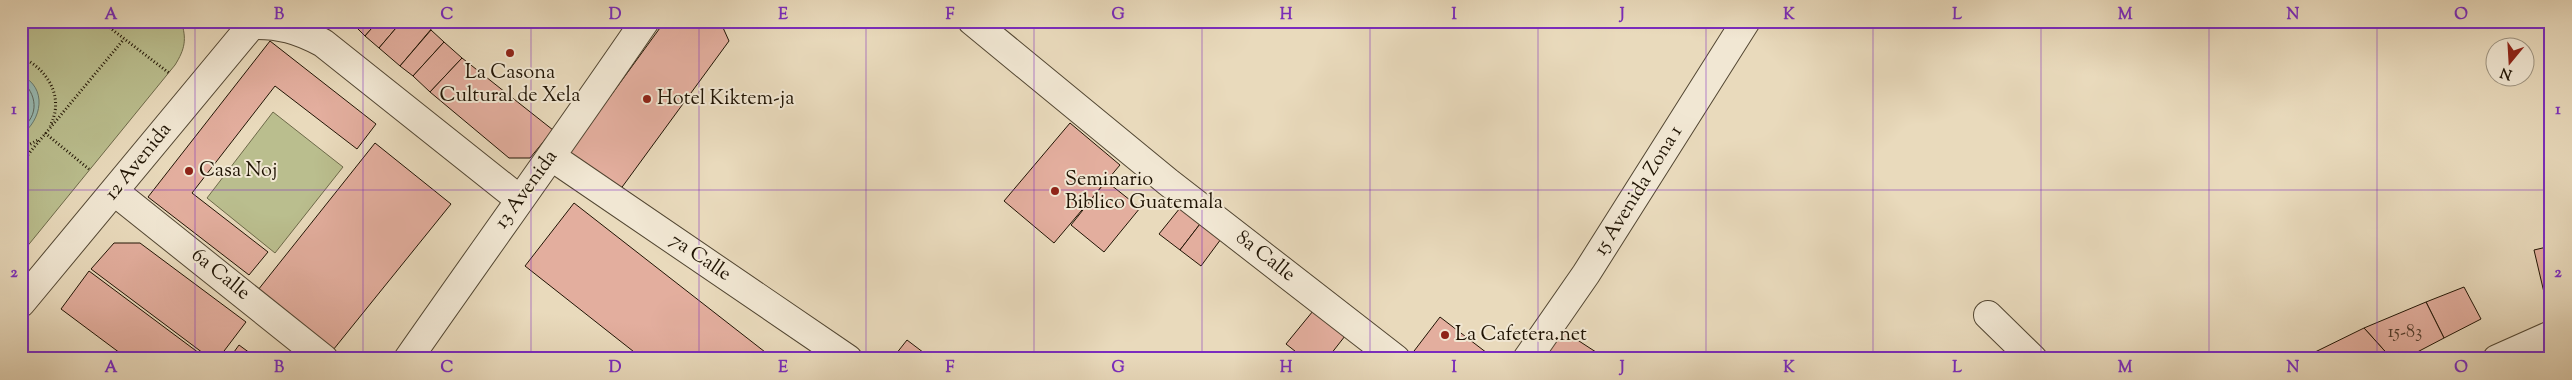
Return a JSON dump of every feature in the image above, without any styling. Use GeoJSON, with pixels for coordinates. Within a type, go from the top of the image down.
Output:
{"type":"FeatureCollection","features":[{"type":"Feature","properties":{"kind":"street","name":"13 Avenida"},"geometry":{"type":"LineString","coordinates":[[408,359],[519,199],[552,157],[645,21]]}},
{"type":"Feature","properties":{"kind":"street","name":"8a Calle"},"geometry":{"type":"LineString","coordinates":[[972,21],[1168,182],[1396,359]]}},
{"type":"Feature","properties":{"kind":"street","name":"15 Avenida Zona 1"},"geometry":{"type":"LineString","coordinates":[[1527,359],[1586,274],[1746,21]]}},
{"type":"Feature","properties":{"kind":"street","name":"12 Avenida"},"geometry":{"type":"LineString","coordinates":[[21,303],[115,192],[251,23]]}},
{"type":"Feature","properties":{"kind":"street"},"geometry":{"type":"LineString","coordinates":[[251,23],[285,27],[301,32],[323,44],[519,199]]}},
{"type":"Feature","properties":{"kind":"street","name":"7a Calle"},"geometry":{"type":"LineString","coordinates":[[552,157],[833,355]]}},
{"type":"Feature","properties":{"kind":"street","name":"6a Calle"},"geometry":{"type":"LineString","coordinates":[[115,192],[324,359]]}},
{"type":"Feature","properties":{"kind":"street"},"geometry":{"type":"LineString","coordinates":[[1988,315],[2033,359]]}},
{"type":"Feature","properties":{"kind":"street"},"geometry":{"type":"LineString","coordinates":[[2497,359],[2551,335]]}},
{"type":"Feature","properties":{"kind":"path"},"geometry":{"type":"LineString","coordinates":[[101,21],[195,93]]}},
{"type":"Feature","properties":{"kind":"path"},"geometry":{"type":"LineString","coordinates":[[21,164],[124,39]]}},
{"type":"Feature","properties":{"kind":"path"},"geometry":{"type":"LineString","coordinates":[[21,57],[35,64],[46,75],[53,89],[56,104],[53,119],[46,133],[34,143],[21,149]]}},
{"type":"Feature","properties":{"kind":"path"},"geometry":{"type":"LineString","coordinates":[[46,133],[115,192]]}},
{"type":"Feature","properties":{"kind":"green space"},"geometry":{"type":"Polygon","coordinates":[[[21,21],[181,21],[184,44],[175,65],[21,254],[21,21]]]}},
{"type":"Feature","properties":{"kind":"green space"},"geometry":{"type":"Polygon","coordinates":[[[273,112],[343,167],[275,253],[207,198],[273,112]]]}},
{"type":"Feature","properties":{"kind":"water"},"geometry":{"type":"Polygon","coordinates":[[[21,75],[30,81],[35,88],[39,104],[34,121],[21,135],[21,75]]]}},
{"type":"Feature","properties":{"kind":"building"},"geometry":{"type":"Polygon","coordinates":[[[350,21],[378,21],[365,36],[350,21]]]}},
{"type":"Feature","properties":{"kind":"building"},"geometry":{"type":"Polygon","coordinates":[[[378,21],[402,21],[379,48],[365,36],[378,21]]]}},
{"type":"Feature","properties":{"kind":"building"},"geometry":{"type":"Polygon","coordinates":[[[402,21],[438,21],[400,66],[379,48],[402,21]]]}},
{"type":"Feature","properties":{"kind":"building","name":"Hotel Kiktem-ja"},"geometry":{"type":"Polygon","coordinates":[[[665,21],[720,21],[729,41],[617,194],[566,157],[665,21]]]}},
{"type":"Feature","properties":{"kind":"building"},"geometry":{"type":"Polygon","coordinates":[[[431,30],[444,42],[413,76],[400,66],[431,30]]]}},
{"type":"Feature","properties":{"kind":"building","name":"Casa Noj"},"geometry":{"type":"Polygon","coordinates":[[[270,41],[376,124],[357,149],[275,86],[192,193],[268,252],[249,275],[148,197],[270,41]]]}},
{"type":"Feature","properties":{"kind":"building"},"geometry":{"type":"Polygon","coordinates":[[[444,42],[462,58],[430,92],[413,76],[444,42]]]}},
{"type":"Feature","properties":{"kind":"building"},"geometry":{"type":"Polygon","coordinates":[[[462,58],[553,130],[530,158],[509,158],[430,92],[462,58]]]}},
{"type":"Feature","properties":{"kind":"building","name":"Seminario Biblico Guatemala"},"geometry":{"type":"Polygon","coordinates":[[[1070,123],[1120,165],[1054,243],[1004,201],[1070,123]]]}},
{"type":"Feature","properties":{"kind":"building"},"geometry":{"type":"Polygon","coordinates":[[[375,143],[451,204],[329,355],[254,295],[375,143]]]}},
{"type":"Feature","properties":{"kind":"building"},"geometry":{"type":"Polygon","coordinates":[[[1106,181],[1140,208],[1104,252],[1071,225],[1106,181]]]}},
{"type":"Feature","properties":{"kind":"building"},"geometry":{"type":"Polygon","coordinates":[[[574,203],[774,359],[643,359],[525,266],[574,203]]]}},
{"type":"Feature","properties":{"kind":"building"},"geometry":{"type":"Polygon","coordinates":[[[1180,208],[1200,224],[1180,250],[1159,234],[1180,208]]]}},
{"type":"Feature","properties":{"kind":"building"},"geometry":{"type":"Polygon","coordinates":[[[1200,224],[1221,239],[1201,266],[1180,250],[1200,224]]]}},
{"type":"Feature","properties":{"kind":"building"},"geometry":{"type":"Polygon","coordinates":[[[114,243],[140,243],[246,322],[218,359],[211,359],[91,269],[114,243]]]}},
{"type":"Feature","properties":{"kind":"building"},"geometry":{"type":"Polygon","coordinates":[[[2551,246],[2551,300],[2546,301],[2534,250],[2551,246]]]}},
{"type":"Feature","properties":{"kind":"building"},"geometry":{"type":"Polygon","coordinates":[[[89,271],[207,359],[128,359],[61,309],[89,271]]]}},
{"type":"Feature","properties":{"kind":"building"},"geometry":{"type":"Polygon","coordinates":[[[2464,287],[2481,319],[2444,338],[2426,302],[2464,287]]]}},
{"type":"Feature","properties":{"kind":"building"},"geometry":{"type":"Polygon","coordinates":[[[2426,302],[2444,338],[2404,359],[2392,359],[2364,328],[2426,302]]]}},
{"type":"Feature","properties":{"kind":"building"},"geometry":{"type":"Polygon","coordinates":[[[1313,311],[1345,336],[1327,359],[1305,359],[1286,344],[1313,311]]]}},
{"type":"Feature","properties":{"kind":"building","name":"La Cafetera.net"},"geometry":{"type":"Polygon","coordinates":[[[1440,317],[1487,353],[1483,359],[1416,359],[1411,355],[1440,317]]]}},
{"type":"Feature","properties":{"kind":"building"},"geometry":{"type":"Polygon","coordinates":[[[2364,328],[2392,359],[2315,359],[2311,354],[2364,328]]]}},
{"type":"Feature","properties":{"kind":"building"},"geometry":{"type":"Polygon","coordinates":[[[1562,330],[1599,354],[1596,359],[1544,359],[1562,330]]]}},
{"type":"Feature","properties":{"kind":"building"},"geometry":{"type":"Polygon","coordinates":[[[907,340],[932,359],[892,359],[907,340]]]}},
{"type":"Feature","properties":{"kind":"building"},"geometry":{"type":"Polygon","coordinates":[[[239,345],[258,359],[229,359],[239,345]]]}},
{"type":"Feature","properties":{"kind":"place","name":"La Casona Cultural de Xela"},"geometry":{"type":"Point","coordinates":[510,53]}},
{"type":"Feature","properties":{"kind":"place","name":"Hotel Kiktem-ja"},"geometry":{"type":"Point","coordinates":[647,99]}},
{"type":"Feature","properties":{"kind":"place","name":"Casa Noj"},"geometry":{"type":"Point","coordinates":[189,171]}},
{"type":"Feature","properties":{"kind":"place","name":"Seminario Biblico Guatemala"},"geometry":{"type":"Point","coordinates":[1055,191]}},
{"type":"Feature","properties":{"kind":"place","name":"La Cafetera.net"},"geometry":{"type":"Point","coordinates":[1445,335]}}]}
